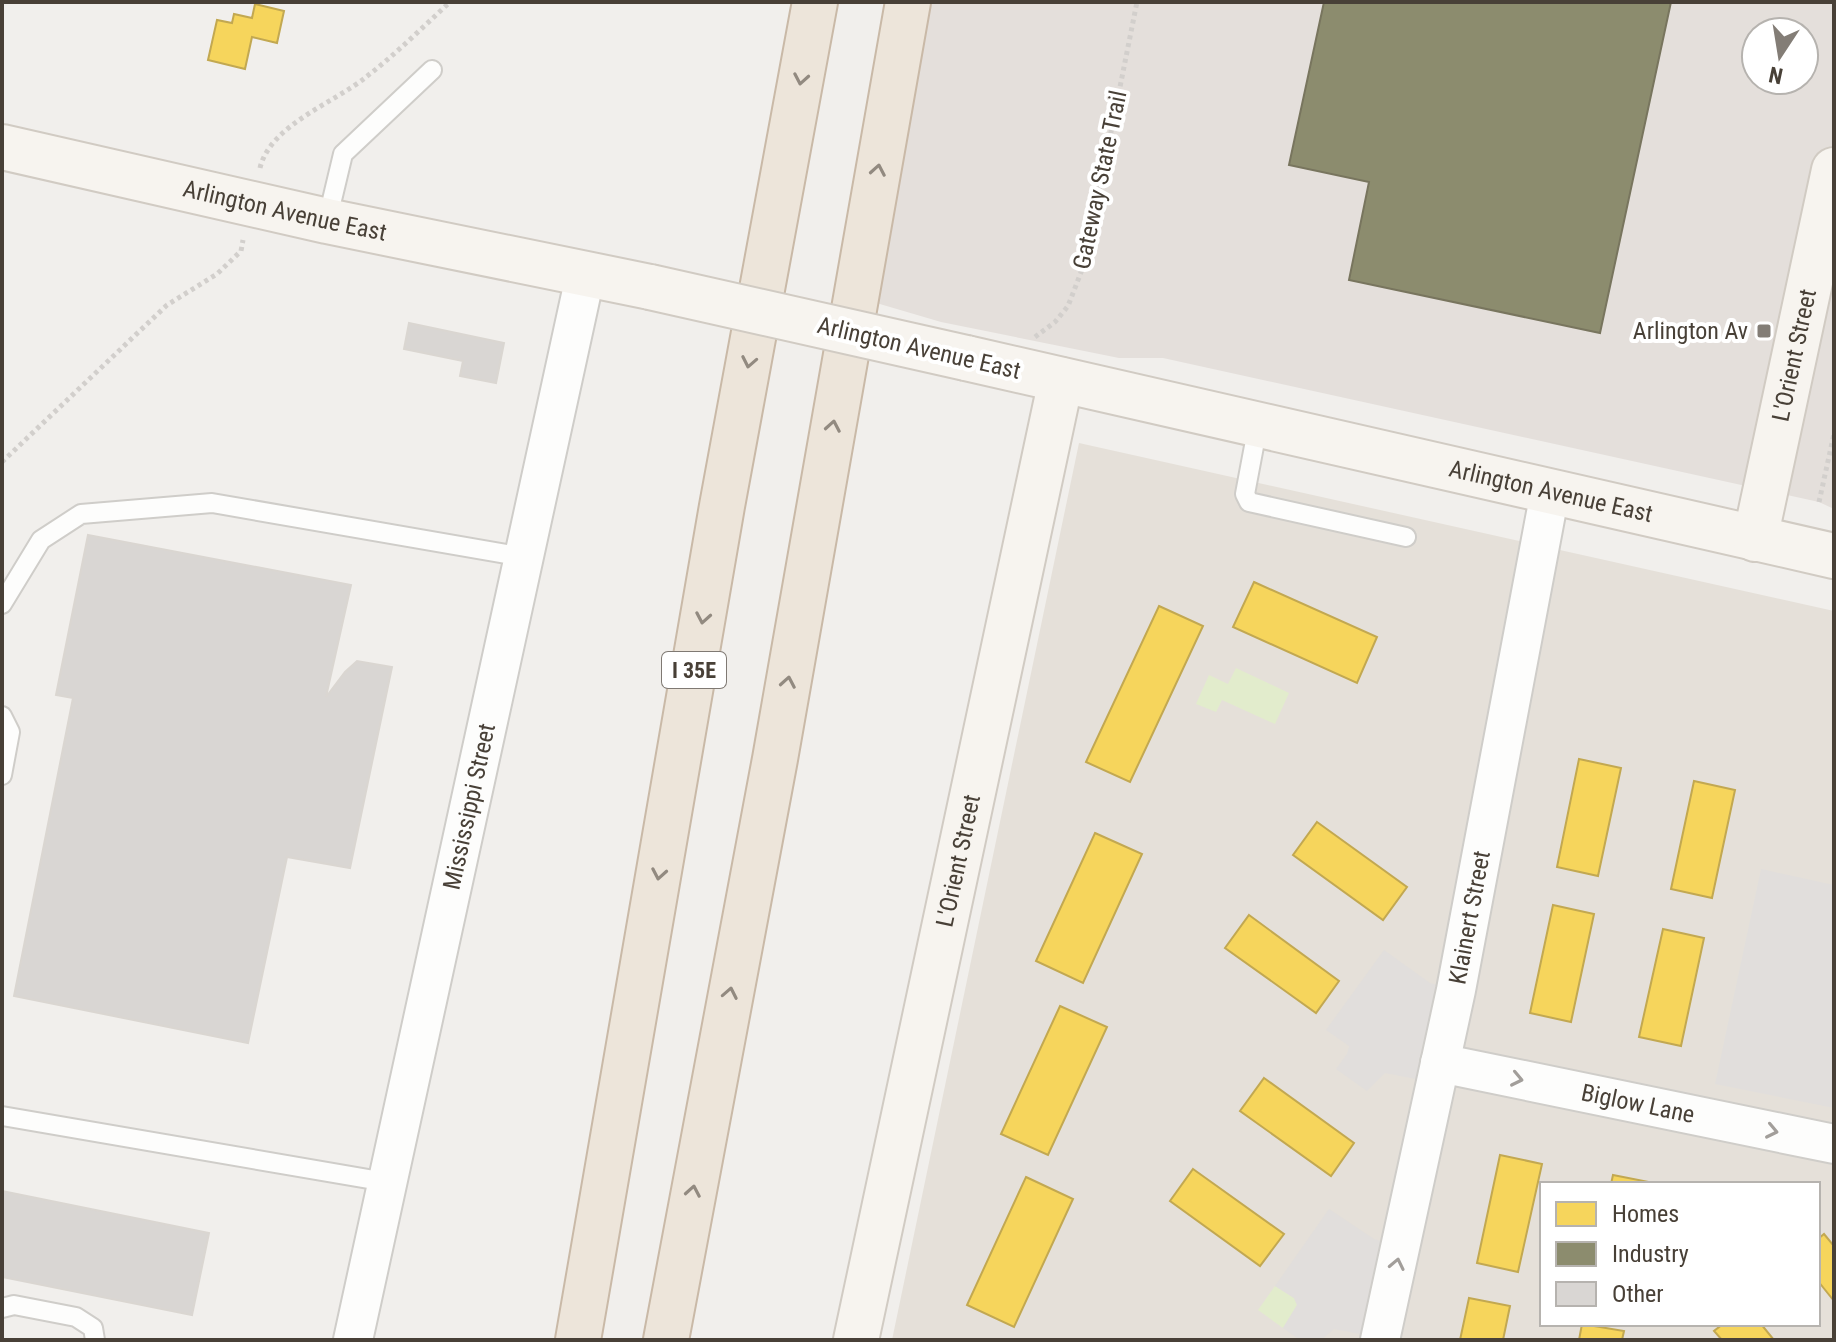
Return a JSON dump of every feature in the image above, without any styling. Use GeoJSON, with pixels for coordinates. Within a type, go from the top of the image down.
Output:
{"type":"FeatureCollection","features":[{"type":"Feature","properties":{"kind":"highway","name":"I 35E"},"geometry":{"type":"LineString","coordinates":[[578,1340],[722,506],[815,2]]}},
{"type":"Feature","properties":{"kind":"highway"},"geometry":{"type":"LineString","coordinates":[[666,1340],[778,744],[908,2]]}},
{"type":"Feature","properties":{"kind":"highway"},"geometry":{"type":"LineString","coordinates":[[676,1340],[679,1268]]}},
{"type":"Feature","properties":{"kind":"street","name":"Arlington Avenue East"},"geometry":{"type":"LineString","coordinates":[[2,147],[327,221],[586,272],[1834,556]]}},
{"type":"Feature","properties":{"kind":"street","name":"L'Orient Street"},"geometry":{"type":"LineString","coordinates":[[1755,539],[1834,170]]}},
{"type":"Feature","properties":{"kind":"street","name":"Mississippi Street"},"geometry":{"type":"LineString","coordinates":[[353,1340],[586,272]]}},
{"type":"Feature","properties":{"kind":"street","name":"L'Orient Street"},"geometry":{"type":"LineString","coordinates":[[856,1340],[1061,380]]}},
{"type":"Feature","properties":{"kind":"street","name":"Klainert Street"},"geometry":{"type":"LineString","coordinates":[[1380,1340],[1440,1063],[1550,492]]}},
{"type":"Feature","properties":{"kind":"street","name":"Biglow Lane"},"geometry":{"type":"LineString","coordinates":[[1440,1063],[1834,1144]]}},
{"type":"Feature","properties":{"kind":"lane"},"geometry":{"type":"LineString","coordinates":[[327,221],[343,154],[432,70]]}},
{"type":"Feature","properties":{"kind":"lane"},"geometry":{"type":"LineString","coordinates":[[1258,425],[1245,494],[1249,502],[1406,537]]}},
{"type":"Feature","properties":{"kind":"lane"},"geometry":{"type":"LineString","coordinates":[[2,604],[41,540],[81,514],[212,503],[524,557]]}},
{"type":"Feature","properties":{"kind":"lane"},"geometry":{"type":"LineString","coordinates":[[2,716],[10,732],[2,775]]}},
{"type":"Feature","properties":{"kind":"lane"},"geometry":{"type":"LineString","coordinates":[[2,1116],[386,1182]]}},
{"type":"Feature","properties":{"kind":"lane"},"geometry":{"type":"LineString","coordinates":[[2,1308],[14,1305],[76,1317],[93,1328],[95,1340]]}},
{"type":"Feature","properties":{"kind":"path"},"geometry":{"type":"LineString","coordinates":[[259,172],[263,157],[276,138],[366,78],[450,2]]}},
{"type":"Feature","properties":{"kind":"path","name":"Gateway State Trail"},"geometry":{"type":"LineString","coordinates":[[1029,340],[1044,332],[1068,306],[1085,262],[1137,2]]}},
{"type":"Feature","properties":{"kind":"path"},"geometry":{"type":"LineString","coordinates":[[2,462],[167,305],[217,274],[241,251]]}},
{"type":"Feature","properties":{"kind":"path"},"geometry":{"type":"LineString","coordinates":[[1819,502],[1834,434]]}},
{"type":"Feature","properties":{"kind":"shaded area"},"geometry":{"type":"Polygon","coordinates":[[[924,2],[1834,2],[1834,509],[1819,502],[1163,358],[1119,358],[941,322],[873,302],[924,2]]]}},
{"type":"Feature","properties":{"kind":"shaded area"},"geometry":{"type":"Polygon","coordinates":[[[1079,443],[1834,611],[1834,1340],[892,1340],[1079,443]]]}},
{"type":"Feature","properties":{"kind":"shaded area"},"geometry":{"type":"Polygon","coordinates":[[[1761,869],[1834,885],[1834,1108],[1715,1084],[1761,869]]]}},
{"type":"Feature","properties":{"kind":"shaded area"},"geometry":{"type":"Polygon","coordinates":[[[1384,950],[1430,983],[1456,990],[1436,1083],[1385,1073],[1367,1091],[1336,1069],[1349,1046],[1326,1030],[1384,950]]]}},
{"type":"Feature","properties":{"kind":"shaded area"},"geometry":{"type":"Polygon","coordinates":[[[1329,1209],[1374,1239],[1400,1246],[1380,1338],[1334,1329],[1321,1340],[1300,1340],[1283,1328],[1297,1305],[1294,1298],[1275,1286],[1329,1209]]]}},
{"type":"Feature","properties":{"kind":"green space"},"geometry":{"type":"Polygon","coordinates":[[[1236,668],[1289,693],[1275,724],[1222,700],[1216,712],[1196,704],[1209,675],[1228,684],[1236,668]]]}},
{"type":"Feature","properties":{"kind":"green space"},"geometry":{"type":"Polygon","coordinates":[[[1275,1286],[1294,1298],[1297,1305],[1283,1328],[1258,1310],[1275,1286]]]}},
{"type":"Feature","properties":{"kind":"building: Homes"},"geometry":{"type":"Polygon","coordinates":[[[255,4],[284,11],[277,43],[252,37],[245,69],[208,60],[217,20],[232,23],[234,14],[252,18],[255,4]]]}},
{"type":"Feature","properties":{"kind":"building: Homes"},"geometry":{"type":"Polygon","coordinates":[[[1254,582],[1377,637],[1357,683],[1233,627],[1254,582]]]}},
{"type":"Feature","properties":{"kind":"building: Homes"},"geometry":{"type":"Polygon","coordinates":[[[1159,606],[1203,626],[1130,782],[1086,762],[1159,606]]]}},
{"type":"Feature","properties":{"kind":"building: Homes"},"geometry":{"type":"Polygon","coordinates":[[[1579,759],[1621,768],[1598,876],[1557,867],[1579,759]]]}},
{"type":"Feature","properties":{"kind":"building: Homes"},"geometry":{"type":"Polygon","coordinates":[[[1694,781],[1735,790],[1712,898],[1671,889],[1694,781]]]}},
{"type":"Feature","properties":{"kind":"building: Homes"},"geometry":{"type":"Polygon","coordinates":[[[1317,822],[1407,887],[1383,920],[1293,855],[1317,822]]]}},
{"type":"Feature","properties":{"kind":"building: Homes"},"geometry":{"type":"Polygon","coordinates":[[[1095,833],[1142,854],[1083,983],[1036,961],[1095,833]]]}},
{"type":"Feature","properties":{"kind":"building: Homes"},"geometry":{"type":"Polygon","coordinates":[[[1553,905],[1594,914],[1571,1022],[1530,1013],[1553,905]]]}},
{"type":"Feature","properties":{"kind":"building: Homes"},"geometry":{"type":"Polygon","coordinates":[[[1249,915],[1339,981],[1316,1013],[1225,948],[1249,915]]]}},
{"type":"Feature","properties":{"kind":"building: Homes"},"geometry":{"type":"Polygon","coordinates":[[[1663,929],[1704,938],[1681,1046],[1639,1037],[1663,929]]]}},
{"type":"Feature","properties":{"kind":"building: Homes"},"geometry":{"type":"Polygon","coordinates":[[[1060,1006],[1107,1027],[1048,1155],[1001,1134],[1060,1006]]]}},
{"type":"Feature","properties":{"kind":"building: Homes"},"geometry":{"type":"Polygon","coordinates":[[[1264,1078],[1354,1143],[1331,1176],[1240,1111],[1264,1078]]]}},
{"type":"Feature","properties":{"kind":"building: Homes"},"geometry":{"type":"Polygon","coordinates":[[[1500,1155],[1542,1164],[1518,1272],[1477,1263],[1500,1155]]]}},
{"type":"Feature","properties":{"kind":"building: Homes"},"geometry":{"type":"Polygon","coordinates":[[[1193,1169],[1284,1234],[1260,1266],[1170,1201],[1193,1169]]]}},
{"type":"Feature","properties":{"kind":"building: Homes"},"geometry":{"type":"Polygon","coordinates":[[[1613,1175],[1649,1182],[1611,1182],[1613,1175]]]}},
{"type":"Feature","properties":{"kind":"building: Homes"},"geometry":{"type":"Polygon","coordinates":[[[1026,1177],[1073,1199],[1014,1327],[967,1305],[1026,1177]]]}},
{"type":"Feature","properties":{"kind":"building: Homes"},"geometry":{"type":"Polygon","coordinates":[[[1824,1234],[1834,1246],[1834,1301],[1820,1284],[1820,1237],[1824,1234]]]}},
{"type":"Feature","properties":{"kind":"building: Homes"},"geometry":{"type":"Polygon","coordinates":[[[1469,1298],[1510,1306],[1503,1340],[1460,1340],[1469,1298]]]}},
{"type":"Feature","properties":{"kind":"building: Homes"},"geometry":{"type":"Polygon","coordinates":[[[1582,1326],[1624,1331],[1622,1340],[1579,1340],[1582,1326]]]}},
{"type":"Feature","properties":{"kind":"building: Homes"},"geometry":{"type":"Polygon","coordinates":[[[1720,1326],[1763,1326],[1774,1340],[1722,1340],[1714,1331],[1720,1326]]]}},
{"type":"Feature","properties":{"kind":"building: Industry"},"geometry":{"type":"Polygon","coordinates":[[[1324,2],[1671,2],[1600,333],[1349,280],[1369,182],[1289,165],[1324,2]]]}},
{"type":"Feature","properties":{"kind":"building: Other"},"geometry":{"type":"Polygon","coordinates":[[[409,323],[504,343],[496,383],[460,376],[463,361],[404,349],[409,323]]]}},
{"type":"Feature","properties":{"kind":"building: Other"},"geometry":{"type":"Polygon","coordinates":[[[88,535],[351,585],[326,697],[357,661],[392,667],[350,868],[287,857],[248,1043],[14,996],[73,698],[56,695],[88,535]]]}},
{"type":"Feature","properties":{"kind":"building: Other"},"geometry":{"type":"Polygon","coordinates":[[[2,1191],[209,1233],[192,1315],[2,1277],[2,1191]]]}},
{"type":"Feature","properties":{"kind":"place","name":"Arlington Av"},"geometry":{"type":"Point","coordinates":[1764,331]}}]}
